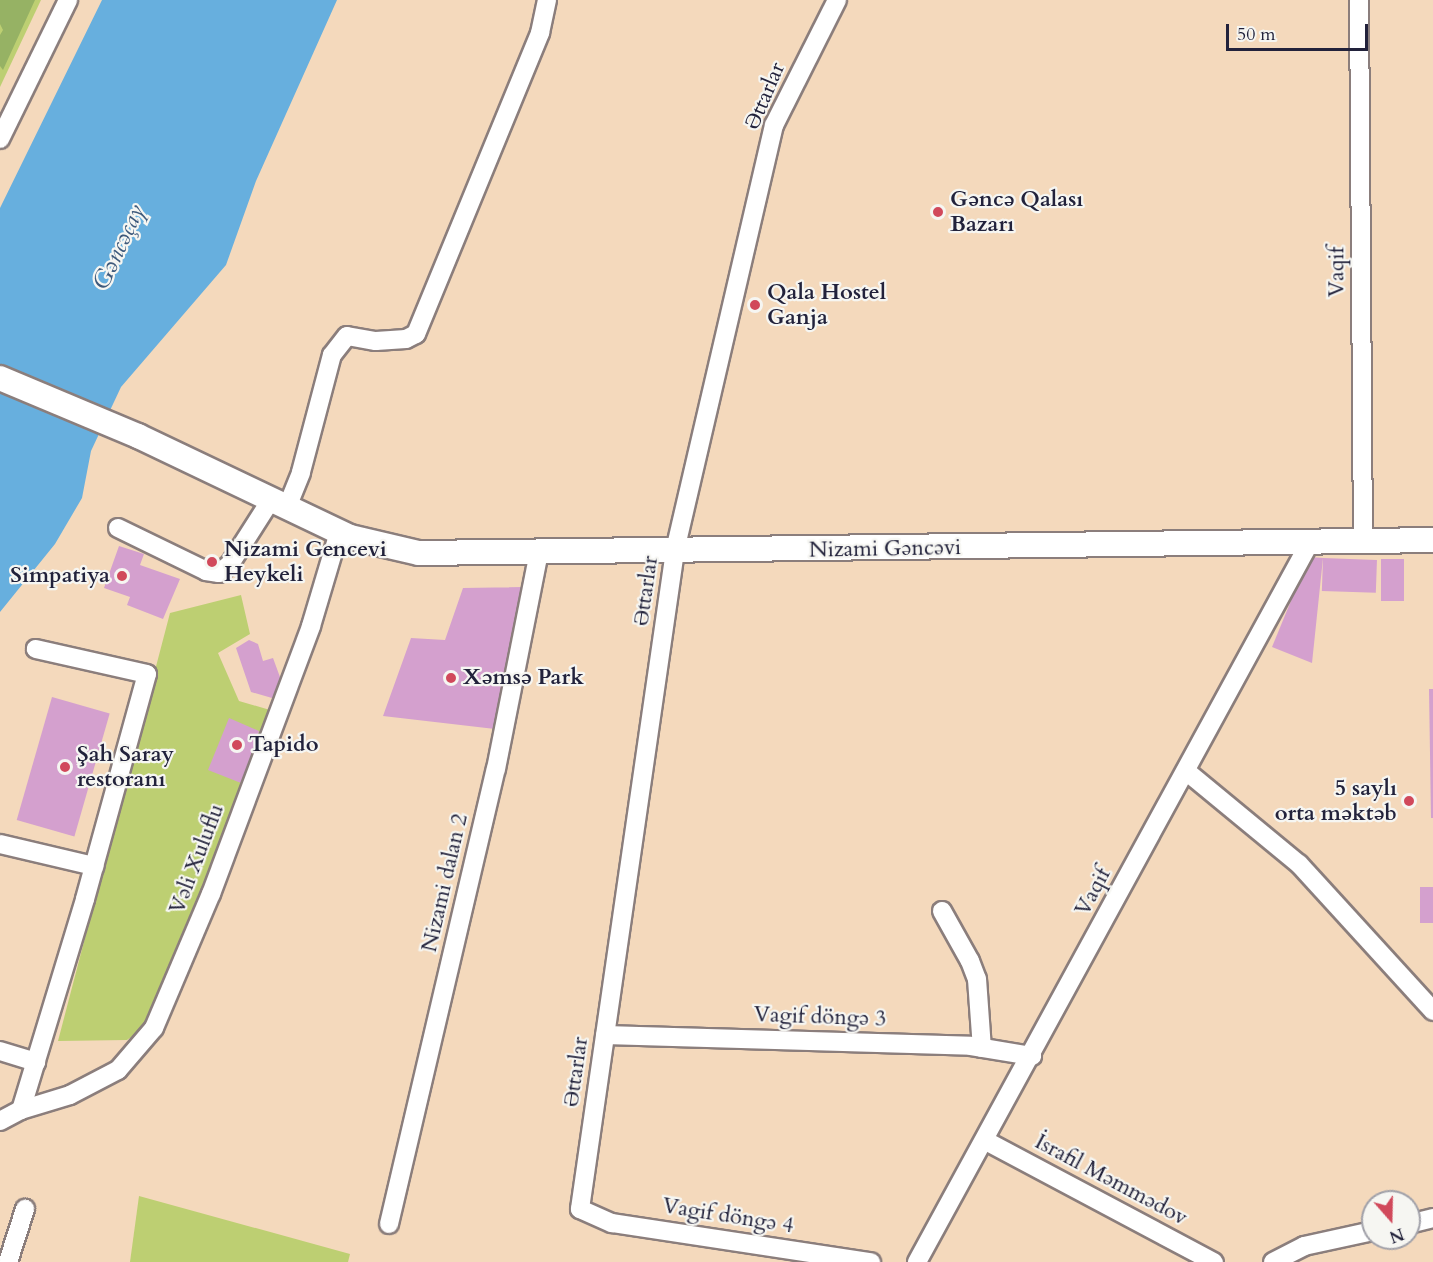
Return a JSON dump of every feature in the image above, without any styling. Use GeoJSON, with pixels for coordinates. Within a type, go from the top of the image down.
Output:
{"type":"FeatureCollection","features":[{"type":"Feature","properties":{"kind":"main road"},"geometry":{"type":"LineString","coordinates":[[0,378],[138,436],[280,502]]}},
{"type":"Feature","properties":{"kind":"main road","name":"Nizami Gəncəvi"},"geometry":{"type":"LineString","coordinates":[[280,502],[339,532],[419,553],[1309,544],[1433,540]]}},
{"type":"Feature","properties":{"kind":"street"},"geometry":{"type":"LineString","coordinates":[[0,139],[68,0]]}},
{"type":"Feature","properties":{"kind":"street"},"geometry":{"type":"LineString","coordinates":[[118,528],[206,571],[219,573],[230,564],[301,472],[332,355],[347,336],[376,341],[406,339],[416,333],[540,33],[547,0]]}},
{"type":"Feature","properties":{"kind":"street","name":"Əttarlar"},"geometry":{"type":"LineString","coordinates":[[580,1209],[675,551],[774,125],[837,0]]}},
{"type":"Feature","properties":{"kind":"street","name":"Vaqif"},"geometry":{"type":"LineString","coordinates":[[1359,0],[1363,543]]}},
{"type":"Feature","properties":{"kind":"street","name":"Vəli Xuluflu"},"geometry":{"type":"LineString","coordinates":[[0,1121],[21,1110],[70,1095],[118,1070],[154,1028],[211,894],[311,626],[339,532]]}},
{"type":"Feature","properties":{"kind":"street","name":"Vaqif"},"geometry":{"type":"LineString","coordinates":[[918,1262],[986,1141],[1309,544]]}},
{"type":"Feature","properties":{"kind":"street","name":"Nizami dalan 2"},"geometry":{"type":"LineString","coordinates":[[389,1224],[496,769],[539,552]]}},
{"type":"Feature","properties":{"kind":"street"},"geometry":{"type":"LineString","coordinates":[[21,1110],[94,866],[147,674],[36,649]]}},
{"type":"Feature","properties":{"kind":"street"},"geometry":{"type":"LineString","coordinates":[[1186,771],[1299,864],[1433,1011]]}},
{"type":"Feature","properties":{"kind":"street"},"geometry":{"type":"LineString","coordinates":[[0,844],[94,866]]}},
{"type":"Feature","properties":{"kind":"street"},"geometry":{"type":"LineString","coordinates":[[942,911],[970,961],[977,979],[982,1048]]}},
{"type":"Feature","properties":{"kind":"street","name":"Vagif döngə 3"},"geometry":{"type":"LineString","coordinates":[[605,1035],[982,1048],[1032,1056]]}},
{"type":"Feature","properties":{"kind":"street"},"geometry":{"type":"LineString","coordinates":[[0,1051],[36,1062]]}},
{"type":"Feature","properties":{"kind":"street","name":"İsrafil Məmmədov"},"geometry":{"type":"LineString","coordinates":[[986,1141],[1214,1262]]}},
{"type":"Feature","properties":{"kind":"street"},"geometry":{"type":"LineString","coordinates":[[8,1262],[25,1209]]}},
{"type":"Feature","properties":{"kind":"street","name":"Vagif döngə 4"},"geometry":{"type":"LineString","coordinates":[[580,1209],[612,1223],[871,1262]]}},
{"type":"Feature","properties":{"kind":"street"},"geometry":{"type":"LineString","coordinates":[[1272,1262],[1304,1246],[1361,1234]]}},
{"type":"Feature","properties":{"kind":"green space"},"geometry":{"type":"Polygon","coordinates":[[[0,0],[41,0],[0,87],[0,0]]]}},
{"type":"Feature","properties":{"kind":"green space"},"geometry":{"type":"Polygon","coordinates":[[[0,0],[35,0],[3,70],[0,66],[0,35],[3,30],[0,24],[0,0]]]}},
{"type":"Feature","properties":{"kind":"green space"},"geometry":{"type":"Polygon","coordinates":[[[241,595],[250,634],[218,653],[239,701],[270,710],[149,1024],[127,1040],[58,1041],[170,613],[241,595]]]}},
{"type":"Feature","properties":{"kind":"green space"},"geometry":{"type":"Polygon","coordinates":[[[139,1196],[350,1254],[348,1262],[130,1262],[139,1196]]]}},
{"type":"Feature","properties":{"kind":"water","name":"Gəncəçay"},"geometry":{"type":"Polygon","coordinates":[[[102,0],[337,0],[256,181],[226,265],[121,387],[91,451],[82,498],[55,544],[0,612],[0,208],[102,0]]]}},
{"type":"Feature","properties":{"kind":"building"},"geometry":{"type":"Polygon","coordinates":[[[119,546],[144,554],[140,565],[180,579],[163,619],[127,605],[130,597],[104,588],[119,546]]]}},
{"type":"Feature","properties":{"kind":"building"},"geometry":{"type":"Polygon","coordinates":[[[1309,557],[1323,558],[1312,663],[1272,647],[1309,557]]]}},
{"type":"Feature","properties":{"kind":"building"},"geometry":{"type":"Polygon","coordinates":[[[1323,558],[1377,560],[1376,593],[1322,591],[1323,558]]]}},
{"type":"Feature","properties":{"kind":"building"},"geometry":{"type":"Polygon","coordinates":[[[1381,559],[1404,559],[1404,601],[1381,601],[1381,559]]]}},
{"type":"Feature","properties":{"kind":"building","name":"Xəmsə Park"},"geometry":{"type":"Polygon","coordinates":[[[524,587],[495,729],[383,716],[411,638],[445,640],[463,588],[524,587]]]}},
{"type":"Feature","properties":{"kind":"building"},"geometry":{"type":"Polygon","coordinates":[[[249,640],[258,644],[263,661],[273,658],[284,688],[272,698],[251,692],[236,648],[249,640]]]}},
{"type":"Feature","properties":{"kind":"building"},"geometry":{"type":"Polygon","coordinates":[[[1429,689],[1433,689],[1433,818],[1431,818],[1429,689]]]}},
{"type":"Feature","properties":{"kind":"building","name":"Şah Saray restoranı"},"geometry":{"type":"Polygon","coordinates":[[[52,697],[110,714],[74,837],[17,820],[52,697]]]}},
{"type":"Feature","properties":{"kind":"building","name":"Tapido"},"geometry":{"type":"Polygon","coordinates":[[[229,718],[259,731],[252,760],[241,783],[208,770],[229,718]]]}},
{"type":"Feature","properties":{"kind":"building"},"geometry":{"type":"Polygon","coordinates":[[[1420,887],[1433,887],[1433,923],[1420,923],[1420,887]]]}},
{"type":"Feature","properties":{"kind":"place","name":"Gəncə Qalası Bazarı"},"geometry":{"type":"Point","coordinates":[938,212]}},
{"type":"Feature","properties":{"kind":"place","name":"Qala Hostel Ganja"},"geometry":{"type":"Point","coordinates":[755,305]}},
{"type":"Feature","properties":{"kind":"place","name":"Nizami Gencevi Heykeli"},"geometry":{"type":"Point","coordinates":[212,562]}},
{"type":"Feature","properties":{"kind":"place","name":"Simpatiya"},"geometry":{"type":"Point","coordinates":[122,576]}},
{"type":"Feature","properties":{"kind":"place","name":"Xəmsə Park"},"geometry":{"type":"Point","coordinates":[451,678]}},
{"type":"Feature","properties":{"kind":"place","name":"Tapido"},"geometry":{"type":"Point","coordinates":[237,745]}},
{"type":"Feature","properties":{"kind":"place","name":"Şah Saray restoranı"},"geometry":{"type":"Point","coordinates":[65,767]}},
{"type":"Feature","properties":{"kind":"place","name":"5 saylı orta məktəb"},"geometry":{"type":"Point","coordinates":[1409,801]}}]}
